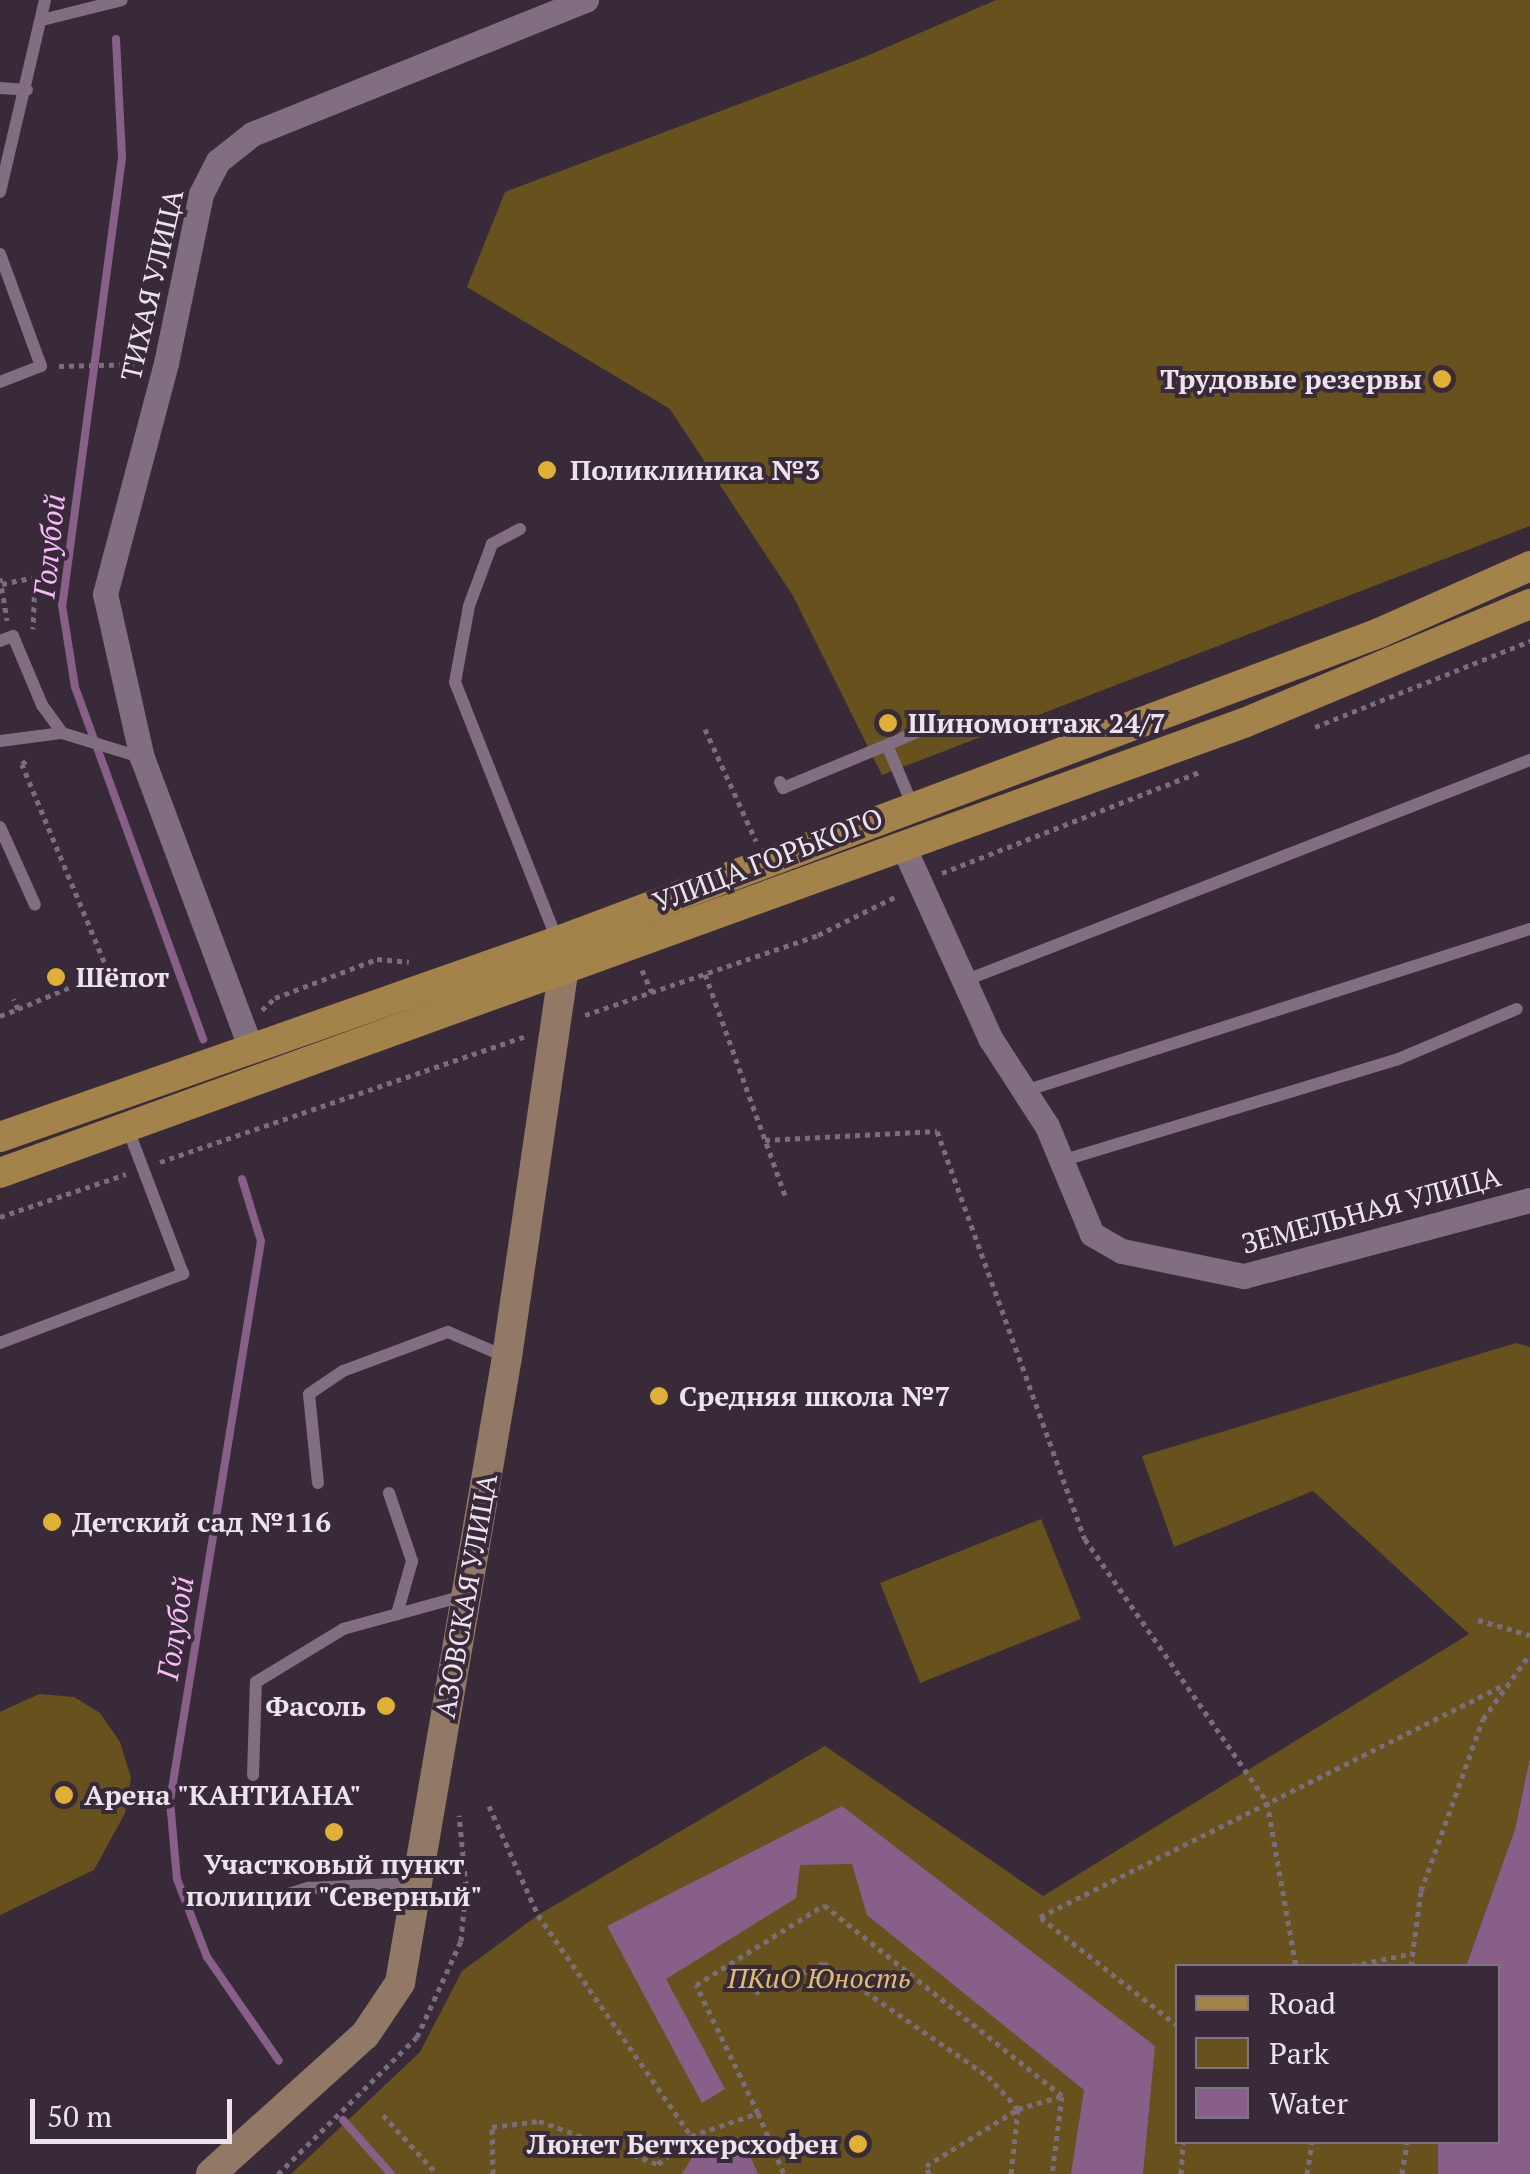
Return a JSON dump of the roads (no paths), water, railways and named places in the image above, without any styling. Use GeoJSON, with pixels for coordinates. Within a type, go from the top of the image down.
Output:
{"type":"FeatureCollection","features":[{"type":"Feature","properties":{"kind":"main road","name":"УЛИЦА ГОРЬКОГО"},"geometry":{"type":"LineString","coordinates":[[0,1172],[127,1127],[562,955],[912,804],[1379,632],[1530,566]]}},
{"type":"Feature","properties":{"kind":"main road","name":"УЛИЦА ГОРЬКОГО"},"geometry":{"type":"LineString","coordinates":[[0,1137],[247,1039],[562,955],[902,846],[1244,723],[1530,604]]}},
{"type":"Feature","properties":{"kind":"main road","name":"АЗОВСКАЯ УЛИЦА"},"geometry":{"type":"LineString","coordinates":[[210,2174],[365,2036],[400,1982],[507,1356],[556,1025],[562,955]]}},
{"type":"Feature","properties":{"kind":"street","name":"ТИХАЯ УЛИЦА"},"geometry":{"type":"LineString","coordinates":[[247,1039],[134,754],[105,594],[166,363],[201,194],[218,162],[252,134],[586,0]]}},
{"type":"Feature","properties":{"kind":"street","name":"ЗЕМЕЛЬНАЯ УЛИЦА"},"geometry":{"type":"LineString","coordinates":[[902,846],[990,1038],[1028,1090],[1092,1234],[1122,1250],[1230,1276],[1530,1200]]}},
{"type":"Feature","properties":{"kind":"lane"},"geometry":{"type":"LineString","coordinates":[[0,192],[27,90],[45,0]]}},
{"type":"Feature","properties":{"kind":"lane"},"geometry":{"type":"LineString","coordinates":[[42,20],[122,0]]}},
{"type":"Feature","properties":{"kind":"lane"},"geometry":{"type":"LineString","coordinates":[[0,88],[27,90]]}},
{"type":"Feature","properties":{"kind":"lane"},"geometry":{"type":"LineString","coordinates":[[0,254],[41,366],[0,382]]}},
{"type":"Feature","properties":{"kind":"lane"},"geometry":{"type":"LineString","coordinates":[[520,529],[492,544],[469,606],[455,682],[562,955]]}},
{"type":"Feature","properties":{"kind":"lane"},"geometry":{"type":"LineString","coordinates":[[0,641],[14,636],[42,705],[62,734]]}},
{"type":"Feature","properties":{"kind":"lane"},"geometry":{"type":"LineString","coordinates":[[780,782],[783,788],[926,728]]}},
{"type":"Feature","properties":{"kind":"lane"},"geometry":{"type":"LineString","coordinates":[[0,741],[62,734],[134,754]]}},
{"type":"Feature","properties":{"kind":"lane"},"geometry":{"type":"LineString","coordinates":[[887,745],[912,804]]}},
{"type":"Feature","properties":{"kind":"lane"},"geometry":{"type":"LineString","coordinates":[[964,980],[1530,760]]}},
{"type":"Feature","properties":{"kind":"lane"},"geometry":{"type":"LineString","coordinates":[[0,827],[35,905]]}},
{"type":"Feature","properties":{"kind":"lane"},"geometry":{"type":"LineString","coordinates":[[1028,1090],[1530,929]]}},
{"type":"Feature","properties":{"kind":"lane"},"geometry":{"type":"LineString","coordinates":[[1061,1160],[1396,1060],[1517,1009]]}},
{"type":"Feature","properties":{"kind":"lane"},"geometry":{"type":"LineString","coordinates":[[0,1344],[183,1274],[127,1127]]}},
{"type":"Feature","properties":{"kind":"lane"},"geometry":{"type":"LineString","coordinates":[[318,1483],[309,1394],[343,1371],[448,1332],[507,1356]]}},
{"type":"Feature","properties":{"kind":"lane"},"geometry":{"type":"LineString","coordinates":[[389,1493],[412,1561],[396,1614]]}},
{"type":"Feature","properties":{"kind":"lane"},"geometry":{"type":"LineString","coordinates":[[253,1775],[256,1682],[343,1628],[466,1595]]}},
{"type":"Feature","properties":{"kind":"lane"},"geometry":{"type":"LineString","coordinates":[[272,1899],[309,1888],[417,1882]]}},
{"type":"Feature","properties":{"kind":"water"},"geometry":{"type":"Polygon","coordinates":[[[1530,1757],[1530,2174],[1438,2174],[1438,2144],[1500,2144],[1500,1964],[1467,1964],[1515,1829],[1530,1757]]]}},
{"type":"Feature","properties":{"kind":"water"},"geometry":{"type":"Polygon","coordinates":[[[842,1806],[1155,2046],[1143,2174],[1071,2174],[1084,2090],[867,1915],[852,1864],[800,1865],[796,1898],[666,1979],[725,2089],[702,2103],[607,1926],[842,1806]]]}},
{"type":"Feature","properties":{"kind":"water"},"geometry":{"type":"Polygon","coordinates":[[[728,2136],[744,2142],[758,2174],[682,2174],[695,2153],[728,2136]]]}},
{"type":"Feature","properties":{"kind":"waterway","name":"Голубой"},"geometry":{"type":"LineString","coordinates":[[116,39],[122,158],[62,605],[75,687],[203,1039]]}},
{"type":"Feature","properties":{"kind":"waterway","name":"Голубой"},"geometry":{"type":"LineString","coordinates":[[242,1179],[261,1241],[170,1801],[177,1879],[207,1957],[279,2061]]}},
{"type":"Feature","properties":{"kind":"waterway","name":"Голубой"},"geometry":{"type":"LineString","coordinates":[[343,2120],[391,2174]]}},
{"type":"Feature","properties":{"kind":"place","name":"Трудовые резервы"},"geometry":{"type":"Point","coordinates":[1442,379]}},
{"type":"Feature","properties":{"kind":"place","name":"Поликлиника №3"},"geometry":{"type":"Point","coordinates":[547,470]}},
{"type":"Feature","properties":{"kind":"place","name":"Шиномонтаж 24/7"},"geometry":{"type":"Point","coordinates":[888,723]}},
{"type":"Feature","properties":{"kind":"place","name":"Шёпот"},"geometry":{"type":"Point","coordinates":[56,977]}},
{"type":"Feature","properties":{"kind":"place","name":"Средняя школа №7"},"geometry":{"type":"Point","coordinates":[659,1396]}},
{"type":"Feature","properties":{"kind":"place","name":"Детский сад №116"},"geometry":{"type":"Point","coordinates":[52,1522]}},
{"type":"Feature","properties":{"kind":"place","name":"Фасоль"},"geometry":{"type":"Point","coordinates":[386,1706]}},
{"type":"Feature","properties":{"kind":"place","name":"Арена \"КАНТИАНА\""},"geometry":{"type":"Point","coordinates":[64,1795]}},
{"type":"Feature","properties":{"kind":"place","name":"Участковый пункт полиции \"Северный\""},"geometry":{"type":"Point","coordinates":[334,1832]}},
{"type":"Feature","properties":{"kind":"place","name":"Люнет Беттхерсхофен"},"geometry":{"type":"Point","coordinates":[858,2144]}},
{"type":"Feature","properties":{"kind":"park label","name":"ПКиО Юность"},"geometry":{"type":"Point","coordinates":[819,1978]}}]}
